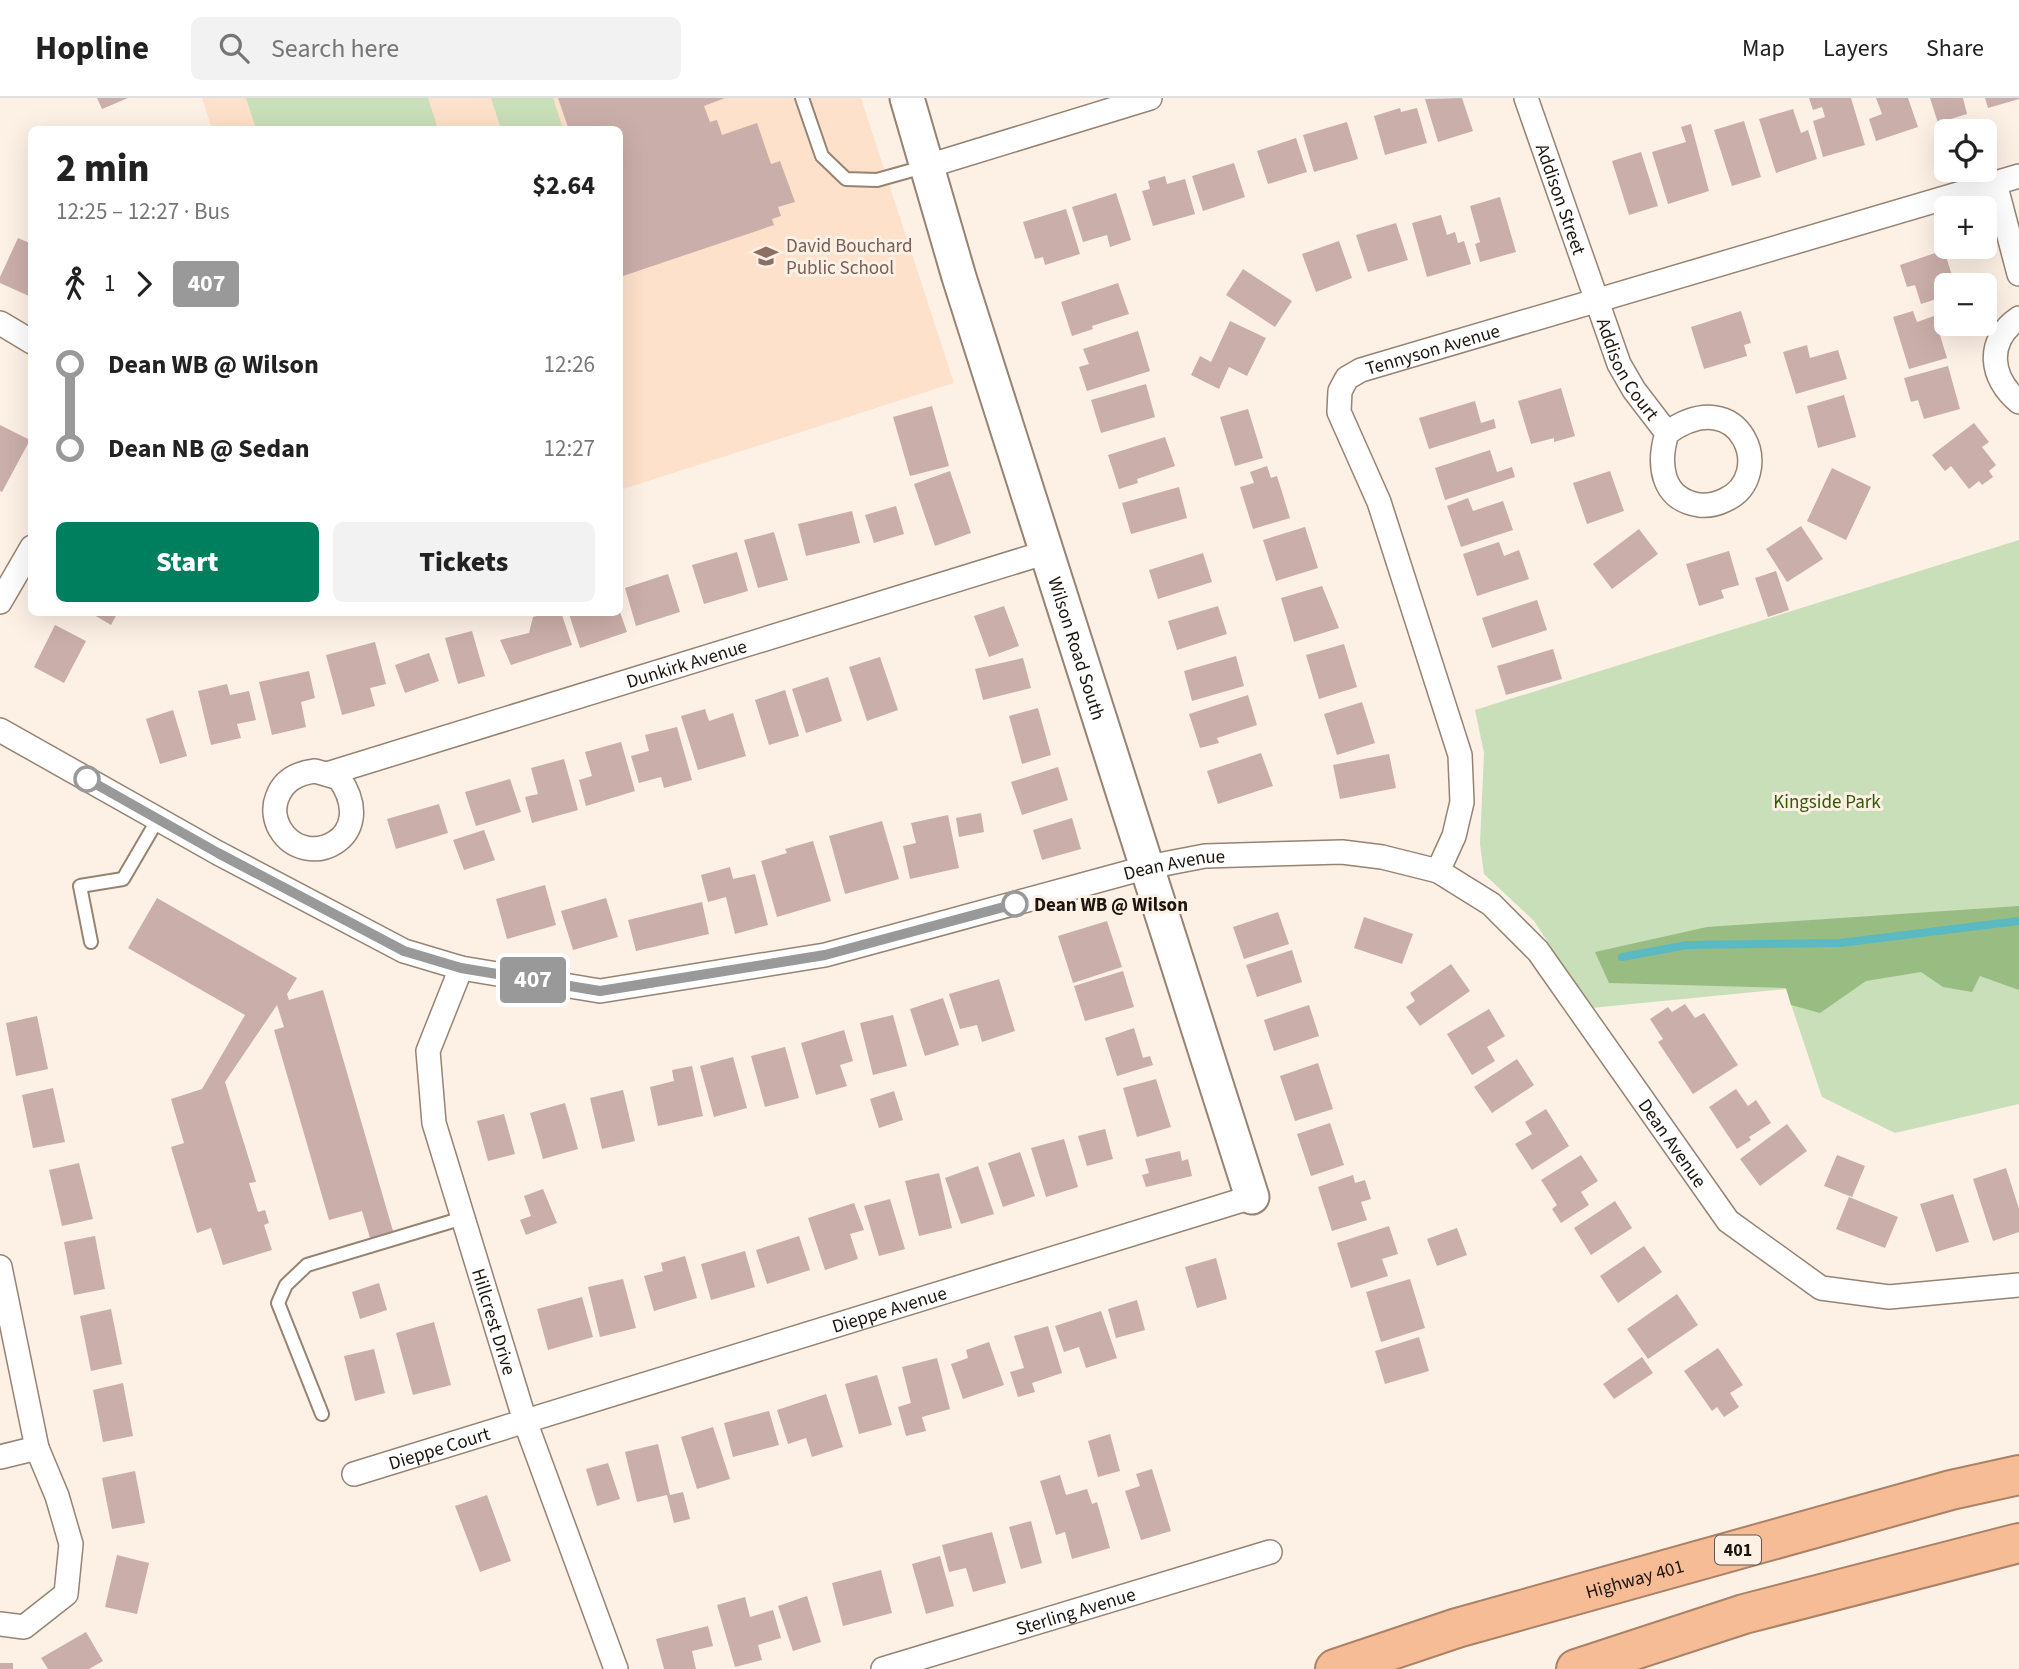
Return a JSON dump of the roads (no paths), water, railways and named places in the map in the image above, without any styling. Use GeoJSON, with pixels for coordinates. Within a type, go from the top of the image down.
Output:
{"type":"FeatureCollection","features":[{"type":"Feature","properties":{"kind":"highway","name":"Highway 401"},"geometry":{"type":"LineString","coordinates":[[1335,1669],[1457,1628],[1951,1490],[2019,1475]]}},
{"type":"Feature","properties":{"kind":"highway"},"geometry":{"type":"LineString","coordinates":[[1576,1669],[1744,1614],[2019,1543]]}},
{"type":"Feature","properties":{"kind":"highway"},"geometry":{"type":"LineString","coordinates":[[1744,1614],[2019,1563]]}},
{"type":"Feature","properties":{"kind":"main road","name":"Wilson Road South"},"geometry":{"type":"LineString","coordinates":[[907,98],[1046,552],[1252,1197]]}},
{"type":"Feature","properties":{"kind":"street"},"geometry":{"type":"LineString","coordinates":[[928,166],[1150,98]]}},
{"type":"Feature","properties":{"kind":"street","name":"Addison Street"},"geometry":{"type":"LineString","coordinates":[[1526,98],[1597,300]]}},
{"type":"Feature","properties":{"kind":"street","name":"Tennyson Avenue"},"geometry":{"type":"LineString","coordinates":[[1438,871],[1454,836],[1462,802],[1460,755],[1379,502],[1339,412],[1340,391],[1348,377],[1361,370],[2019,176]]}},
{"type":"Feature","properties":{"kind":"street"},"geometry":{"type":"LineString","coordinates":[[1995,183],[2019,274]]}},
{"type":"Feature","properties":{"kind":"street","name":"Addison Court"},"geometry":{"type":"LineString","coordinates":[[1597,300],[1619,364],[1634,390],[1667,433]]}},
{"type":"Feature","properties":{"kind":"street"},"geometry":{"type":"LineString","coordinates":[[2019,318],[2003,333],[1995,363],[1999,378],[2007,391],[2019,402]]}},
{"type":"Feature","properties":{"kind":"street"},"geometry":{"type":"LineString","coordinates":[[0,323],[28,340]]}},
{"type":"Feature","properties":{"kind":"street","name":"Dunkirk Avenue"},"geometry":{"type":"LineString","coordinates":[[327,774],[1046,552]]}},
{"type":"Feature","properties":{"kind":"street"},"geometry":{"type":"LineString","coordinates":[[0,602],[28,554]]}},
{"type":"Feature","properties":{"kind":"street","name":"Dean Avenue"},"geometry":{"type":"LineString","coordinates":[[0,730],[158,819],[404,951],[461,968],[600,991],[825,955],[1148,867],[1205,856],[1342,852],[1382,857],[1438,871],[1492,904],[1538,951],[1728,1221],[1821,1288],[1889,1297],[2019,1284]]}},
{"type":"Feature","properties":{"kind":"street","name":"Hillcrest Drive"},"geometry":{"type":"LineString","coordinates":[[461,968],[428,1051],[434,1123],[525,1421],[616,1669]]}},
{"type":"Feature","properties":{"kind":"street","name":"Dieppe Avenue"},"geometry":{"type":"LineString","coordinates":[[525,1421],[1252,1197]]}},
{"type":"Feature","properties":{"kind":"street"},"geometry":{"type":"LineString","coordinates":[[0,1267],[37,1448],[57,1496],[71,1544],[66,1594],[24,1627],[0,1625]]}},
{"type":"Feature","properties":{"kind":"street","name":"Dieppe Court"},"geometry":{"type":"LineString","coordinates":[[354,1474],[525,1421]]}},
{"type":"Feature","properties":{"kind":"street"},"geometry":{"type":"LineString","coordinates":[[0,1457],[37,1448]]}},
{"type":"Feature","properties":{"kind":"street","name":"Sterling Avenue"},"geometry":{"type":"LineString","coordinates":[[883,1669],[1270,1552]]}},
{"type":"Feature","properties":{"kind":"lane"},"geometry":{"type":"LineString","coordinates":[[802,98],[822,156],[846,179],[877,180],[928,166]]}},
{"type":"Feature","properties":{"kind":"lane"},"geometry":{"type":"LineString","coordinates":[[91,942],[80,886],[123,879],[158,819]]}},
{"type":"Feature","properties":{"kind":"lane"},"geometry":{"type":"LineString","coordinates":[[322,1414],[278,1303],[286,1285],[307,1265],[463,1217]]}},
{"type":"Feature","properties":{"kind":"waterway"},"geometry":{"type":"LineString","coordinates":[[1622,957],[1687,945],[1840,943],[2019,921]]}},
{"type":"Feature","properties":{"kind":"place","name":"David Bouchard Public School"},"geometry":{"type":"Point","coordinates":[766,256]}},
{"type":"Feature","properties":{"kind":"place","name":"Dean WB @ Wilson"},"geometry":{"type":"Point","coordinates":[1015,904]}},
{"type":"Feature","properties":{"kind":"park label","name":"Kingside Park"},"geometry":{"type":"Point","coordinates":[1827,801]}}]}
